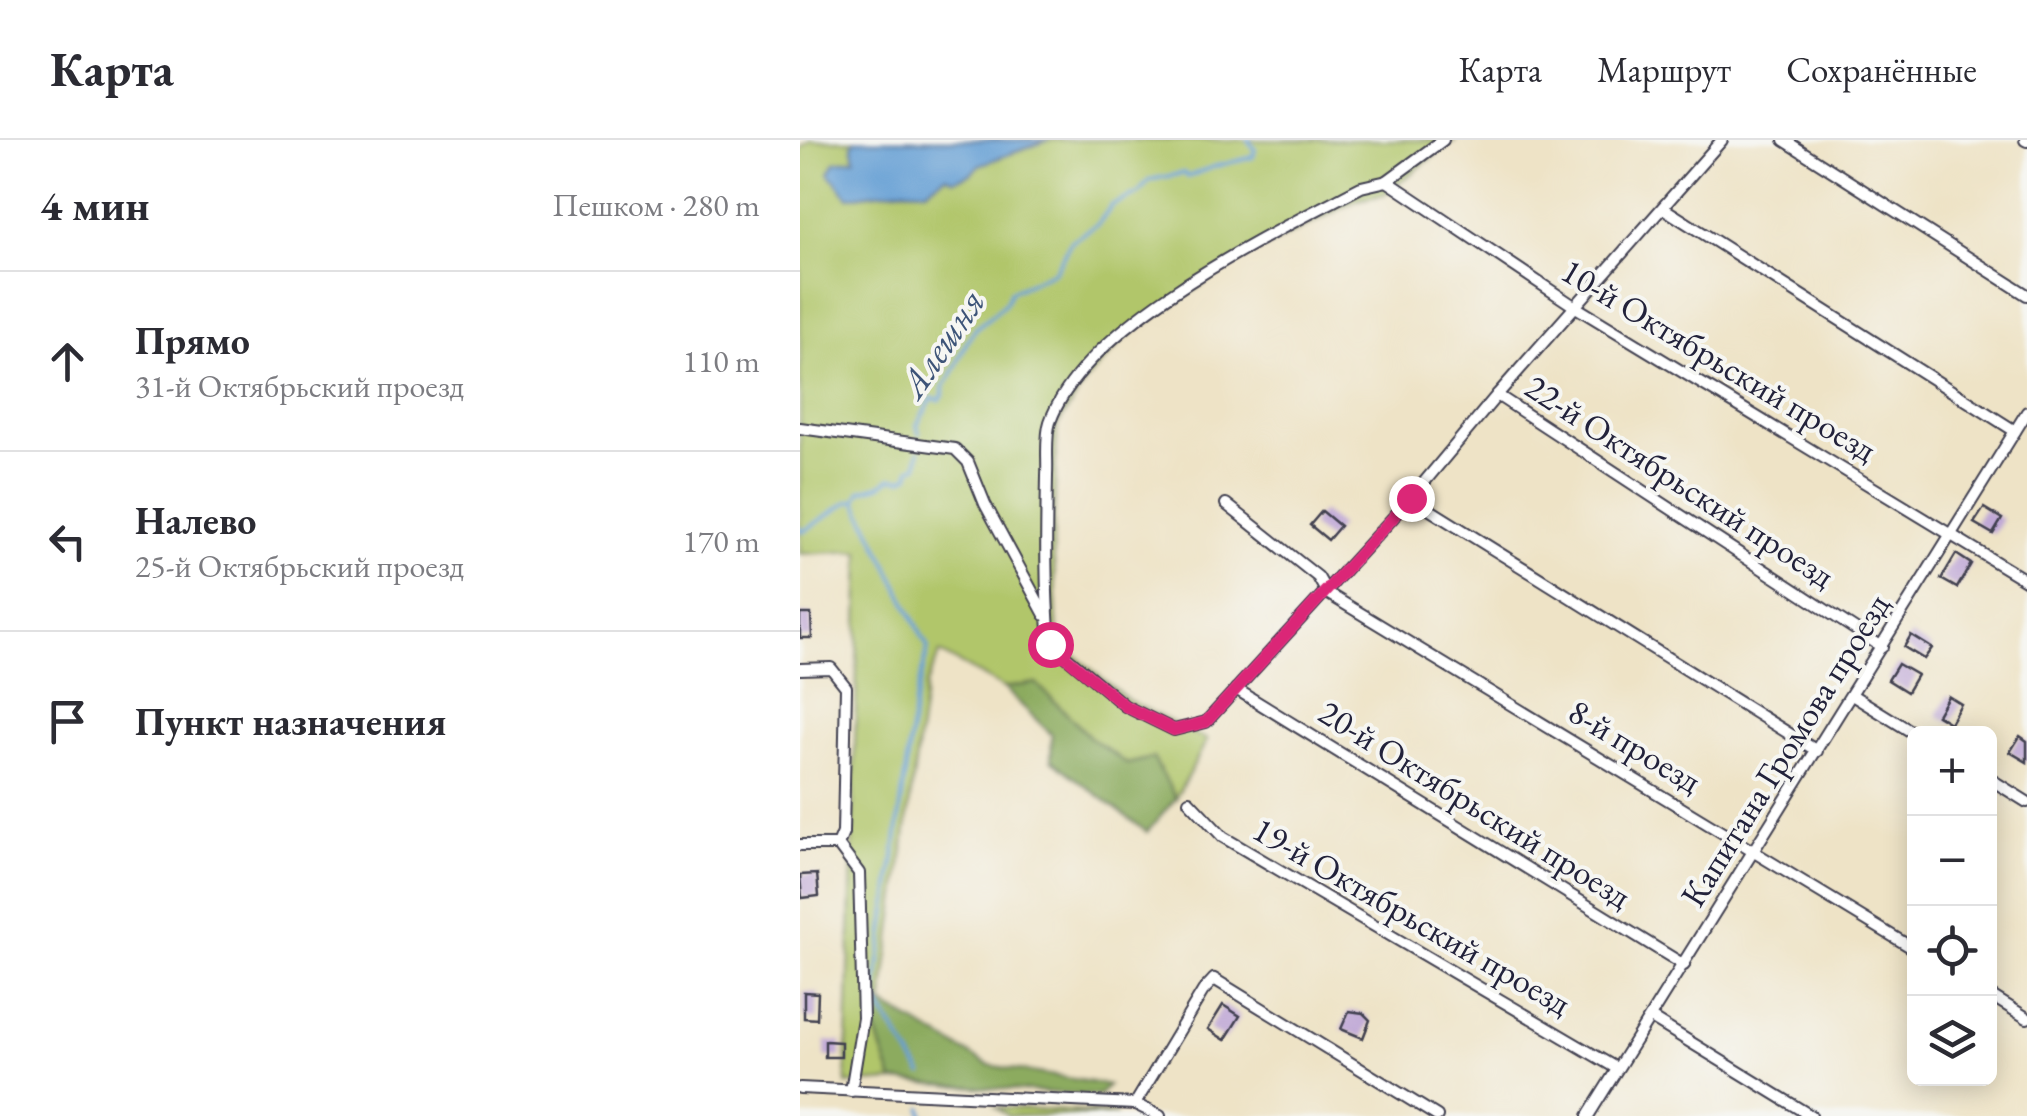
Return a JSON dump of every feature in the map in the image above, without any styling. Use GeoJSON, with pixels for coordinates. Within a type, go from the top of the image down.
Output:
{"type":"FeatureCollection","features":[{"type":"Feature","properties":{"kind":"street"},"geometry":{"type":"LineString","coordinates":[[1443,140],[1386,181],[1362,187],[1221,260],[1122,331],[1070,384],[1048,425],[1045,584],[1050,644],[1125,706],[1174,730],[1206,722],[1411,498],[1722,140]]}},
{"type":"Feature","properties":{"kind":"street"},"geometry":{"type":"LineString","coordinates":[[1784,140],[2027,296]]}},
{"type":"Feature","properties":{"kind":"street","name":"10-й Октябрьский проезд"},"geometry":{"type":"LineString","coordinates":[[1386,181],[1574,306],[2027,580]]}},
{"type":"Feature","properties":{"kind":"street"},"geometry":{"type":"LineString","coordinates":[[1662,208],[2015,432]]}},
{"type":"Feature","properties":{"kind":"street","name":"22-й Октябрьский проезд"},"geometry":{"type":"LineString","coordinates":[[1497,395],[1882,647]]}},
{"type":"Feature","properties":{"kind":"street","name":"Капитана Громова проезд"},"geometry":{"type":"LineString","coordinates":[[1588,1116],[2027,412]]}},
{"type":"Feature","properties":{"kind":"street"},"geometry":{"type":"LineString","coordinates":[[800,428],[941,444],[955,449],[968,462],[985,504],[1048,620]]}},
{"type":"Feature","properties":{"kind":"street"},"geometry":{"type":"LineString","coordinates":[[1411,498],[1816,751]]}},
{"type":"Feature","properties":{"kind":"street","name":"8-й проезд"},"geometry":{"type":"LineString","coordinates":[[1226,504],[1318,577],[1327,592],[1907,944]]}},
{"type":"Feature","properties":{"kind":"street"},"geometry":{"type":"LineString","coordinates":[[800,669],[831,668],[846,687],[844,832],[838,845]]}},
{"type":"Feature","properties":{"kind":"street","name":"20-й Октябрьский проезд"},"geometry":{"type":"LineString","coordinates":[[1236,689],[1684,965]]}},
{"type":"Feature","properties":{"kind":"street"},"geometry":{"type":"LineString","coordinates":[[1852,696],[1907,729]]}},
{"type":"Feature","properties":{"kind":"street"},"geometry":{"type":"LineString","coordinates":[[1997,783],[2027,802]]}},
{"type":"Feature","properties":{"kind":"street","name":"19-й Октябрьский проезд"},"geometry":{"type":"LineString","coordinates":[[1189,801],[1224,837],[1616,1068]]}},
{"type":"Feature","properties":{"kind":"street"},"geometry":{"type":"LineString","coordinates":[[800,846],[838,845]]}},
{"type":"Feature","properties":{"kind":"street"},"geometry":{"type":"LineString","coordinates":[[838,845],[859,873],[863,1018],[851,1091]]}},
{"type":"Feature","properties":{"kind":"street"},"geometry":{"type":"LineString","coordinates":[[1135,1104],[1214,979],[1437,1116]]}},
{"type":"Feature","properties":{"kind":"street"},"geometry":{"type":"LineString","coordinates":[[1993,996],[2027,1018]]}},
{"type":"Feature","properties":{"kind":"street"},"geometry":{"type":"LineString","coordinates":[[1652,1018],[1811,1116]]}},
{"type":"Feature","properties":{"kind":"street"},"geometry":{"type":"LineString","coordinates":[[800,1088],[1135,1104],[1160,1116]]}},
{"type":"Feature","properties":{"kind":"green space"},"geometry":{"type":"Polygon","coordinates":[[[810,140],[855,140],[848,197],[903,189],[926,190],[946,176],[971,174],[979,165],[1049,140],[1455,140],[1383,195],[1357,200],[1229,266],[1125,338],[1087,380],[1057,426],[1053,543],[1058,641],[1128,700],[1207,740],[1176,798],[1153,758],[1127,764],[1091,738],[1036,683],[1004,688],[940,653],[926,685],[882,1004],[873,1020],[893,1081],[846,1084],[860,551],[800,554],[800,149],[810,140]]]}},
{"type":"Feature","properties":{"kind":"green space"},"geometry":{"type":"Polygon","coordinates":[[[1036,683],[1091,738],[1127,764],[1153,758],[1176,798],[1147,832],[1051,760],[1052,735],[1004,688],[1036,683]]]}},
{"type":"Feature","properties":{"kind":"green space"},"geometry":{"type":"Polygon","coordinates":[[[882,1004],[989,1065],[1108,1085],[1099,1096],[893,1081],[872,1020],[882,1004]]]}},
{"type":"Feature","properties":{"kind":"green space"},"geometry":{"type":"Polygon","coordinates":[[[996,1107],[1117,1114],[1008,1116],[996,1107]]]}},
{"type":"Feature","properties":{"kind":"water"},"geometry":{"type":"Polygon","coordinates":[[[855,140],[1049,140],[979,165],[971,174],[954,180],[946,176],[926,190],[903,189],[848,197],[829,173],[835,162],[855,159],[855,140]]]}},
{"type":"Feature","properties":{"kind":"building"},"geometry":{"type":"Polygon","coordinates":[[[1984,508],[2002,519],[1993,534],[1974,523],[1984,508]]]}},
{"type":"Feature","properties":{"kind":"building"},"geometry":{"type":"Polygon","coordinates":[[[1322,511],[1340,526],[1328,540],[1310,525],[1322,511]]]}},
{"type":"Feature","properties":{"kind":"building"},"geometry":{"type":"Polygon","coordinates":[[[1956,554],[1971,564],[1957,588],[1941,579],[1956,554]]]}},
{"type":"Feature","properties":{"kind":"building"},"geometry":{"type":"Polygon","coordinates":[[[800,614],[811,614],[812,638],[800,638],[800,614]]]}},
{"type":"Feature","properties":{"kind":"building"},"geometry":{"type":"Polygon","coordinates":[[[1911,635],[1932,648],[1924,659],[1904,647],[1911,635]]]}},
{"type":"Feature","properties":{"kind":"building"},"geometry":{"type":"Polygon","coordinates":[[[1898,664],[1917,675],[1907,692],[1888,680],[1898,664]]]}},
{"type":"Feature","properties":{"kind":"building"},"geometry":{"type":"Polygon","coordinates":[[[1948,696],[1961,704],[1950,723],[1937,715],[1948,696]]]}},
{"type":"Feature","properties":{"kind":"building"},"geometry":{"type":"Polygon","coordinates":[[[2020,736],[2027,741],[2027,762],[2010,752],[2020,736]]]}},
{"type":"Feature","properties":{"kind":"building"},"geometry":{"type":"Polygon","coordinates":[[[817,874],[819,896],[802,898],[800,875],[817,874]]]}},
{"type":"Feature","properties":{"kind":"building"},"geometry":{"type":"Polygon","coordinates":[[[804,992],[818,993],[817,1019],[804,1018],[804,992]]]}},
{"type":"Feature","properties":{"kind":"building"},"geometry":{"type":"Polygon","coordinates":[[[1223,1005],[1240,1016],[1225,1040],[1208,1029],[1223,1005]]]}},
{"type":"Feature","properties":{"kind":"building"},"geometry":{"type":"Polygon","coordinates":[[[1349,1011],[1363,1013],[1370,1020],[1363,1038],[1341,1029],[1349,1011]]]}},
{"type":"Feature","properties":{"kind":"building"},"geometry":{"type":"Polygon","coordinates":[[[825,1041],[841,1042],[841,1057],[825,1057],[825,1041]]]}},
{"type":"Feature","properties":{"kind":"waterway","name":"Алешня"},"geometry":{"type":"LineString","coordinates":[[919,433],[917,425],[932,398],[939,400],[943,395],[943,387],[973,332],[1004,304],[1010,292],[1055,271],[1071,241],[1098,224],[1112,205],[1138,194],[1149,180],[1184,173],[1188,177],[1253,157],[1255,149],[1248,140]]}},
{"type":"Feature","properties":{"kind":"waterway","name":"Алешня"},"geometry":{"type":"LineString","coordinates":[[800,529],[804,531],[856,500],[861,491],[892,478],[909,476],[911,468],[917,466],[919,451]]}},
{"type":"Feature","properties":{"kind":"waterway"},"geometry":{"type":"LineString","coordinates":[[856,500],[928,648],[914,707],[875,999],[922,1074]]}},
{"type":"Feature","properties":{"kind":"waterway"},"geometry":{"type":"LineString","coordinates":[[922,1108],[923,1116]]}},
{"type":"Feature","properties":{"kind":"route"},"geometry":{"type":"LineString","coordinates":[[1050,644],[1125,706],[1174,730],[1206,722],[1411,498]]}}]}
